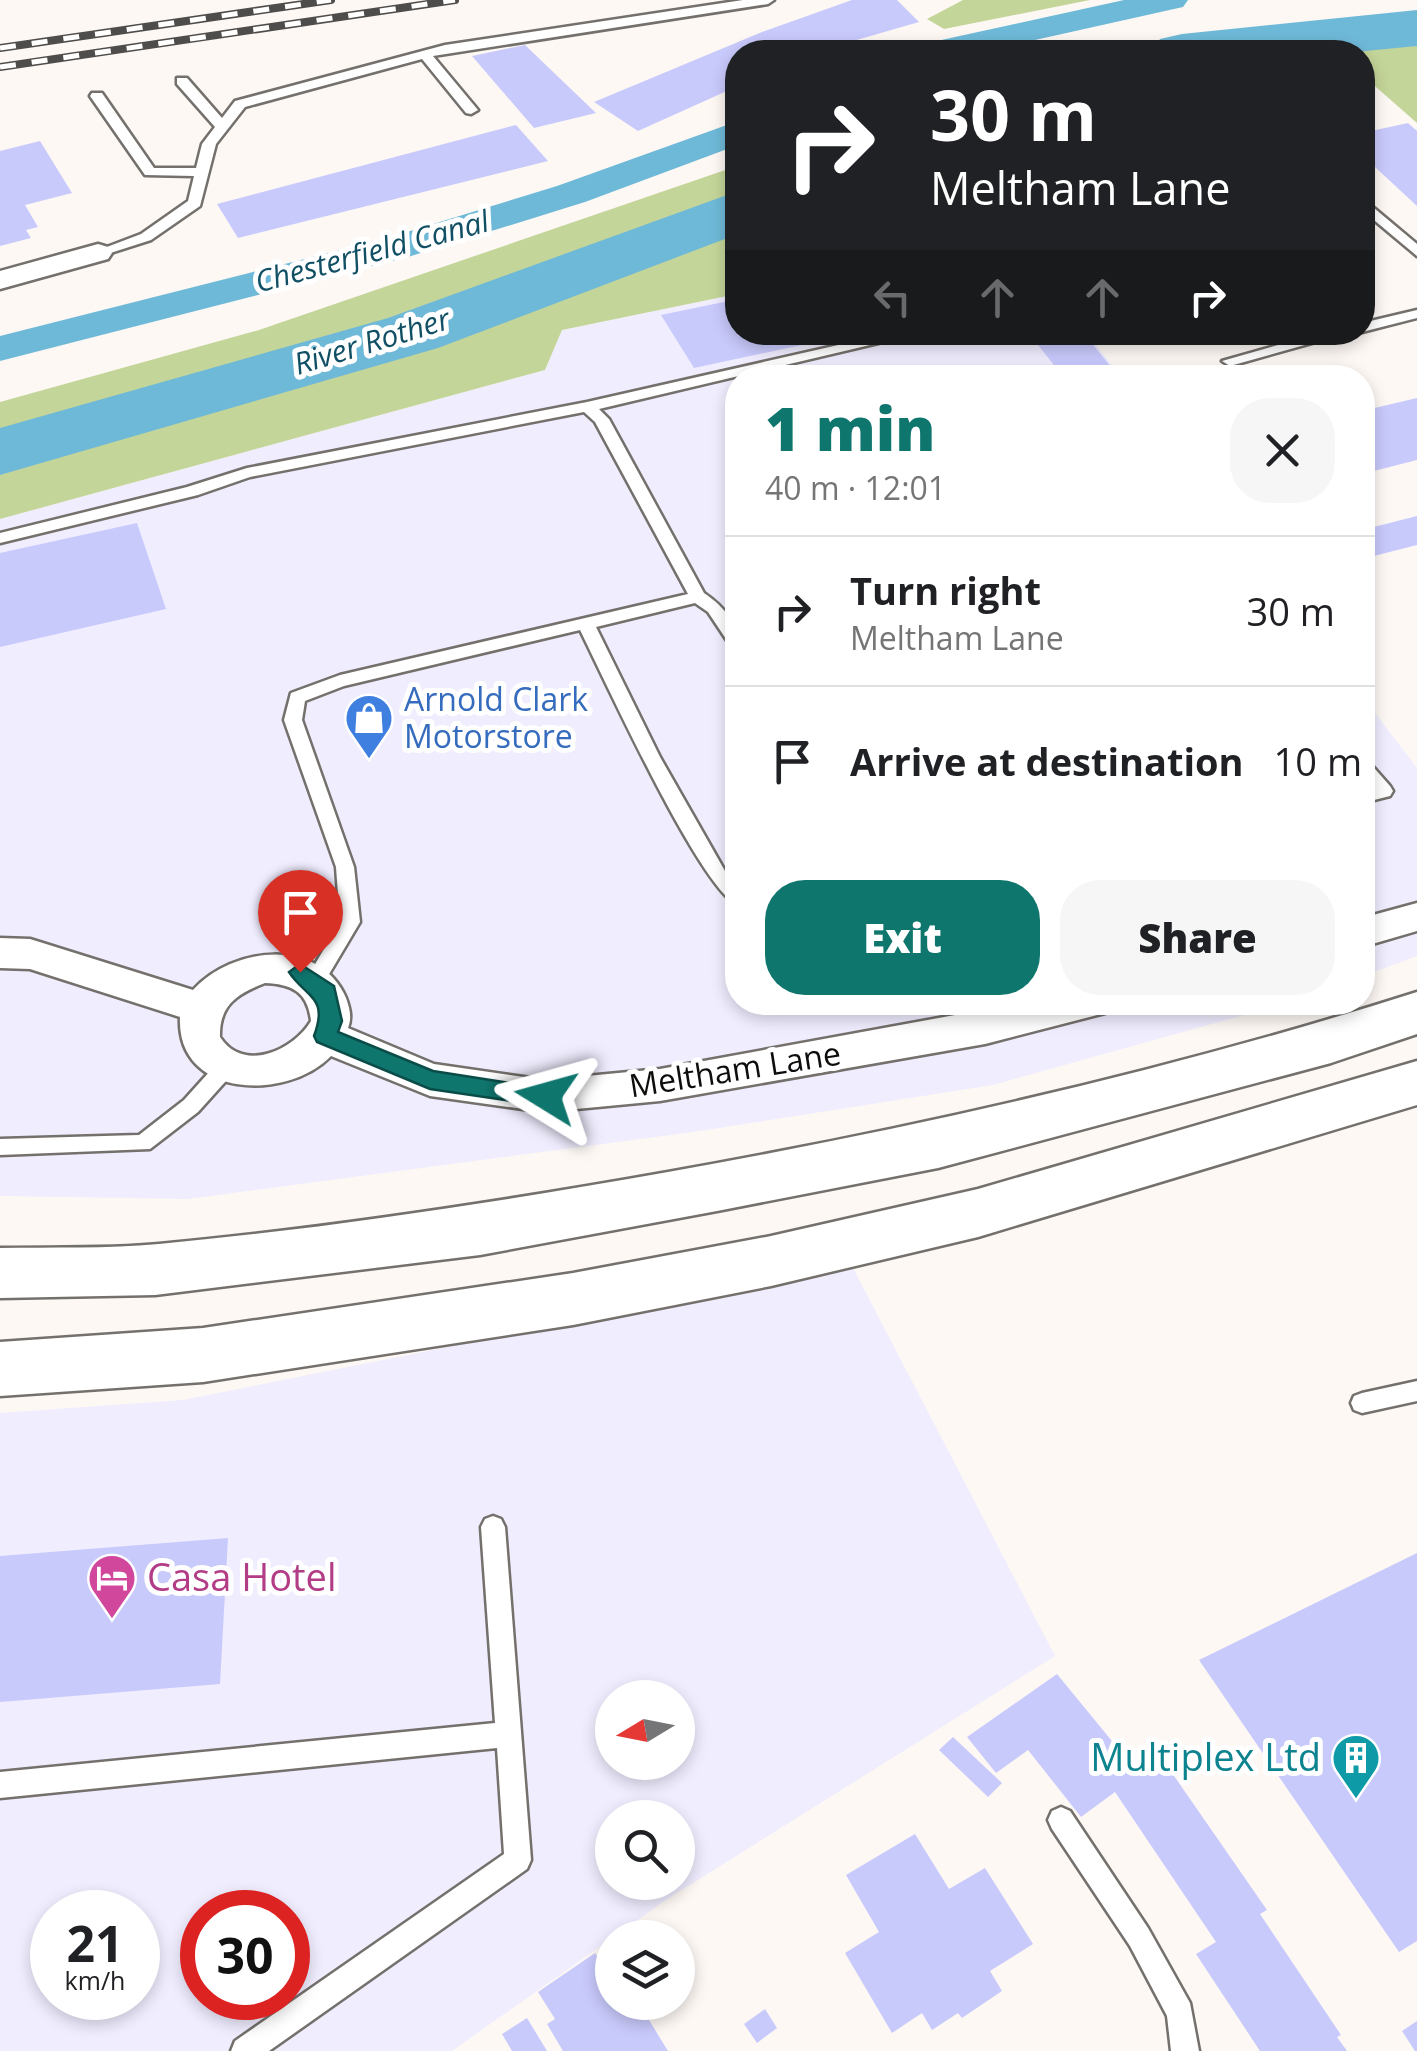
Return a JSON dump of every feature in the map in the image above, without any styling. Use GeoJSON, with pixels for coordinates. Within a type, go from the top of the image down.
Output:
{"type":"FeatureCollection","features":[{"type":"Feature","properties":{"kind":"highway"},"geometry":{"type":"LineString","coordinates":[[0,1273],[155,1270],[480,1230],[626,1204],[938,1145],[1331,1041],[1417,1013]]}},
{"type":"Feature","properties":{"kind":"highway"},"geometry":{"type":"LineString","coordinates":[[0,1369],[203,1355],[573,1300],[771,1261],[978,1213],[1417,1084]]}},
{"type":"Feature","properties":{"kind":"street"},"geometry":{"type":"LineString","coordinates":[[0,280],[98,254]]}},
{"type":"Feature","properties":{"kind":"street"},"geometry":{"type":"LineString","coordinates":[[1375,929],[1417,918]]}},
{"type":"Feature","properties":{"kind":"street"},"geometry":{"type":"LineString","coordinates":[[0,953],[30,954],[201,1008]]}},
{"type":"Feature","properties":{"kind":"street"},"geometry":{"type":"LineString","coordinates":[[262,968],[300,972],[315,981],[326,992],[331,1021],[312,1051],[294,1063],[272,1070],[228,1066],[211,1056],[200,1042],[197,1025],[201,1008],[225,982],[262,968]]}},
{"type":"Feature","properties":{"kind":"street","name":"Meltham Lane"},"geometry":{"type":"LineString","coordinates":[[325,1036],[430,1080],[546,1096],[679,1082],[985,1028],[1038,1015]]}},
{"type":"Feature","properties":{"kind":"lane"},"geometry":{"type":"LineString","coordinates":[[98,254],[146,237],[195,204],[209,144],[240,104],[425,54],[768,0]]}},
{"type":"Feature","properties":{"kind":"lane"},"geometry":{"type":"LineString","coordinates":[[425,54],[471,110]]}},
{"type":"Feature","properties":{"kind":"lane"},"geometry":{"type":"LineString","coordinates":[[182,81],[222,126]]}},
{"type":"Feature","properties":{"kind":"lane"},"geometry":{"type":"LineString","coordinates":[[96,96],[120,135],[150,172],[203,172]]}},
{"type":"Feature","properties":{"kind":"lane"},"geometry":{"type":"LineString","coordinates":[[1375,214],[1417,252]]}},
{"type":"Feature","properties":{"kind":"lane"},"geometry":{"type":"LineString","coordinates":[[1375,325],[1417,314]]}},
{"type":"Feature","properties":{"kind":"lane"},"geometry":{"type":"LineString","coordinates":[[774,365],[861,345]]}},
{"type":"Feature","properties":{"kind":"lane"},"geometry":{"type":"LineString","coordinates":[[1230,361],[1293,345]]}},
{"type":"Feature","properties":{"kind":"lane"},"geometry":{"type":"LineString","coordinates":[[0,538],[192,491],[247,473],[587,408],[725,376]]}},
{"type":"Feature","properties":{"kind":"lane"},"geometry":{"type":"LineString","coordinates":[[587,408],[602,419],[698,596],[714,608],[725,624]]}},
{"type":"Feature","properties":{"kind":"lane"},"geometry":{"type":"LineString","coordinates":[[315,981],[350,922],[345,867],[292,720],[297,697],[340,681],[698,596]]}},
{"type":"Feature","properties":{"kind":"lane"},"geometry":{"type":"LineString","coordinates":[[585,622],[651,757],[725,886]]}},
{"type":"Feature","properties":{"kind":"lane"},"geometry":{"type":"LineString","coordinates":[[0,1146],[143,1144],[191,1106],[228,1066]]}},
{"type":"Feature","properties":{"kind":"lane"},"geometry":{"type":"LineString","coordinates":[[1362,1403],[1417,1391]]}},
{"type":"Feature","properties":{"kind":"lane"},"geometry":{"type":"LineString","coordinates":[[245,2051],[518,1860],[493,1526]]}},
{"type":"Feature","properties":{"kind":"lane"},"geometry":{"type":"LineString","coordinates":[[0,1785],[509,1734]]}},
{"type":"Feature","properties":{"kind":"lane"},"geometry":{"type":"LineString","coordinates":[[1062,1820],[1139,1937],[1180,2014],[1185,2051]]}},
{"type":"Feature","properties":{"kind":"shaded area","name":"Arnold Clark Motorstore"},"geometry":{"type":"Polygon","coordinates":[[[725,296],[725,345],[1096,345],[1112,365],[725,365],[725,1015],[1244,1015],[993,1085],[693,1132],[188,1199],[0,1196],[0,519],[545,370],[562,330],[725,296]]]}},
{"type":"Feature","properties":{"kind":"shaded area"},"geometry":{"type":"Polygon","coordinates":[[[1375,713],[1417,768],[1417,956],[1375,972],[1375,713]]]}},
{"type":"Feature","properties":{"kind":"shaded area"},"geometry":{"type":"Polygon","coordinates":[[[852,1266],[1055,1656],[695,1882],[695,1800],[595,1800],[595,1900],[666,1900],[638,1920],[595,1920],[595,1950],[452,2051],[0,2051],[0,1413],[183,1400],[852,1266]]]}},
{"type":"Feature","properties":{"kind":"green space"},"geometry":{"type":"Polygon","coordinates":[[[963,0],[1090,0],[944,29],[927,19],[963,0]]]}},
{"type":"Feature","properties":{"kind":"green space"},"geometry":{"type":"Polygon","coordinates":[[[1417,23],[1417,123],[1375,86],[1375,40],[1248,40],[1417,23]]]}},
{"type":"Feature","properties":{"kind":"green space"},"geometry":{"type":"Polygon","coordinates":[[[725,170],[725,296],[562,330],[545,370],[0,519],[0,402],[259,330],[725,170]]]}},
{"type":"Feature","properties":{"kind":"building"},"geometry":{"type":"Polygon","coordinates":[[[852,0],[897,0],[919,22],[857,40],[743,40],[852,0]]]}},
{"type":"Feature","properties":{"kind":"building"},"geometry":{"type":"Polygon","coordinates":[[[525,45],[596,113],[534,128],[472,56],[525,45]]]}},
{"type":"Feature","properties":{"kind":"building"},"geometry":{"type":"Polygon","coordinates":[[[725,47],[725,92],[638,131],[594,102],[725,47]]]}},
{"type":"Feature","properties":{"kind":"building"},"geometry":{"type":"Polygon","coordinates":[[[1408,123],[1417,131],[1417,206],[1375,167],[1375,130],[1408,123]]]}},
{"type":"Feature","properties":{"kind":"building"},"geometry":{"type":"Polygon","coordinates":[[[516,125],[548,161],[238,238],[217,204],[516,125]]]}},
{"type":"Feature","properties":{"kind":"building"},"geometry":{"type":"Polygon","coordinates":[[[40,141],[72,193],[25,205],[38,227],[26,230],[31,238],[0,246],[0,151],[40,141]]]}},
{"type":"Feature","properties":{"kind":"building"},"geometry":{"type":"Polygon","coordinates":[[[725,302],[725,345],[802,345],[694,368],[661,315],[725,302]]]}},
{"type":"Feature","properties":{"kind":"building"},"geometry":{"type":"Polygon","coordinates":[[[1038,345],[1093,345],[1109,365],[1054,365],[1038,345]]]}},
{"type":"Feature","properties":{"kind":"building"},"geometry":{"type":"Polygon","coordinates":[[[1417,398],[1417,460],[1375,471],[1375,408],[1417,398]]]}},
{"type":"Feature","properties":{"kind":"building"},"geometry":{"type":"Polygon","coordinates":[[[1417,516],[1417,545],[1375,556],[1375,527],[1417,516]]]}},
{"type":"Feature","properties":{"kind":"building"},"geometry":{"type":"Polygon","coordinates":[[[137,523],[166,609],[0,647],[0,553],[137,523]]]}},
{"type":"Feature","properties":{"kind":"building","name":"Casa Hotel"},"geometry":{"type":"Polygon","coordinates":[[[228,1538],[220,1684],[0,1702],[0,1556],[228,1538]]]}},
{"type":"Feature","properties":{"kind":"building","name":"Multiplex Ltd"},"geometry":{"type":"Polygon","coordinates":[[[1417,1553],[1417,1941],[1399,1952],[1199,1660],[1417,1553]]]}},
{"type":"Feature","properties":{"kind":"building"},"geometry":{"type":"Polygon","coordinates":[[[1057,1674],[1139,1774],[1163,1760],[1267,1910],[1260,1914],[1341,2035],[1337,2037],[1347,2051],[1260,2051],[1196,1954],[1216,1942],[1115,1792],[1081,1817],[1028,1750],[996,1773],[967,1737],[1057,1674]]]}},
{"type":"Feature","properties":{"kind":"building"},"geometry":{"type":"Polygon","coordinates":[[[953,1737],[1002,1783],[988,1797],[939,1750],[953,1737]]]}},
{"type":"Feature","properties":{"kind":"building"},"geometry":{"type":"Polygon","coordinates":[[[915,1834],[949,1889],[985,1868],[1033,1944],[990,1971],[1002,1991],[962,2018],[958,2013],[932,2030],[922,2013],[892,2033],[845,1953],[879,1932],[846,1875],[915,1834]]]}},
{"type":"Feature","properties":{"kind":"building"},"geometry":{"type":"Polygon","coordinates":[[[595,1953],[595,2020],[649,2020],[668,2051],[563,2051],[547,2024],[555,2019],[538,1992],[595,1953]]]}},
{"type":"Feature","properties":{"kind":"building"},"geometry":{"type":"Polygon","coordinates":[[[765,2009],[777,2028],[757,2043],[744,2024],[765,2009]]]}},
{"type":"Feature","properties":{"kind":"building"},"geometry":{"type":"Polygon","coordinates":[[[527,2018],[547,2051],[512,2051],[502,2034],[527,2018]]]}},
{"type":"Feature","properties":{"kind":"building"},"geometry":{"type":"Polygon","coordinates":[[[1417,2021],[1417,2051],[1415,2051],[1402,2031],[1417,2021]]]}},
{"type":"Feature","properties":{"kind":"waterway","name":"Chesterfield Canal"},"geometry":{"type":"LineString","coordinates":[[990,40],[1171,0]]}},
{"type":"Feature","properties":{"kind":"waterway","name":"River Rother"},"geometry":{"type":"LineString","coordinates":[[1300,40],[1417,28]]}},
{"type":"Feature","properties":{"kind":"waterway","name":"Chesterfield Canal"},"geometry":{"type":"LineString","coordinates":[[0,349],[397,248],[571,194],[725,137]]}},
{"type":"Feature","properties":{"kind":"waterway","name":"River Rother"},"geometry":{"type":"LineString","coordinates":[[0,452],[413,333],[725,216]]}},
{"type":"Feature","properties":{"kind":"railway"},"geometry":{"type":"LineString","coordinates":[[0,48],[331,0]]}},
{"type":"Feature","properties":{"kind":"railway"},"geometry":{"type":"LineString","coordinates":[[0,67],[455,0]]}},
{"type":"Feature","properties":{"kind":"place","name":"Arnold Clark Motorstore"},"geometry":{"type":"Point","coordinates":[369,760]}},
{"type":"Feature","properties":{"kind":"place","name":"Casa Hotel"},"geometry":{"type":"Point","coordinates":[112,1620]}},
{"type":"Feature","properties":{"kind":"place","name":"Multiplex Ltd"},"geometry":{"type":"Point","coordinates":[1356,1800]}},
{"type":"Feature","properties":{"kind":"route"},"geometry":{"type":"LineString","coordinates":[[300,972],[326,992],[331,1021],[325,1036],[430,1080],[546,1096]]}}]}
